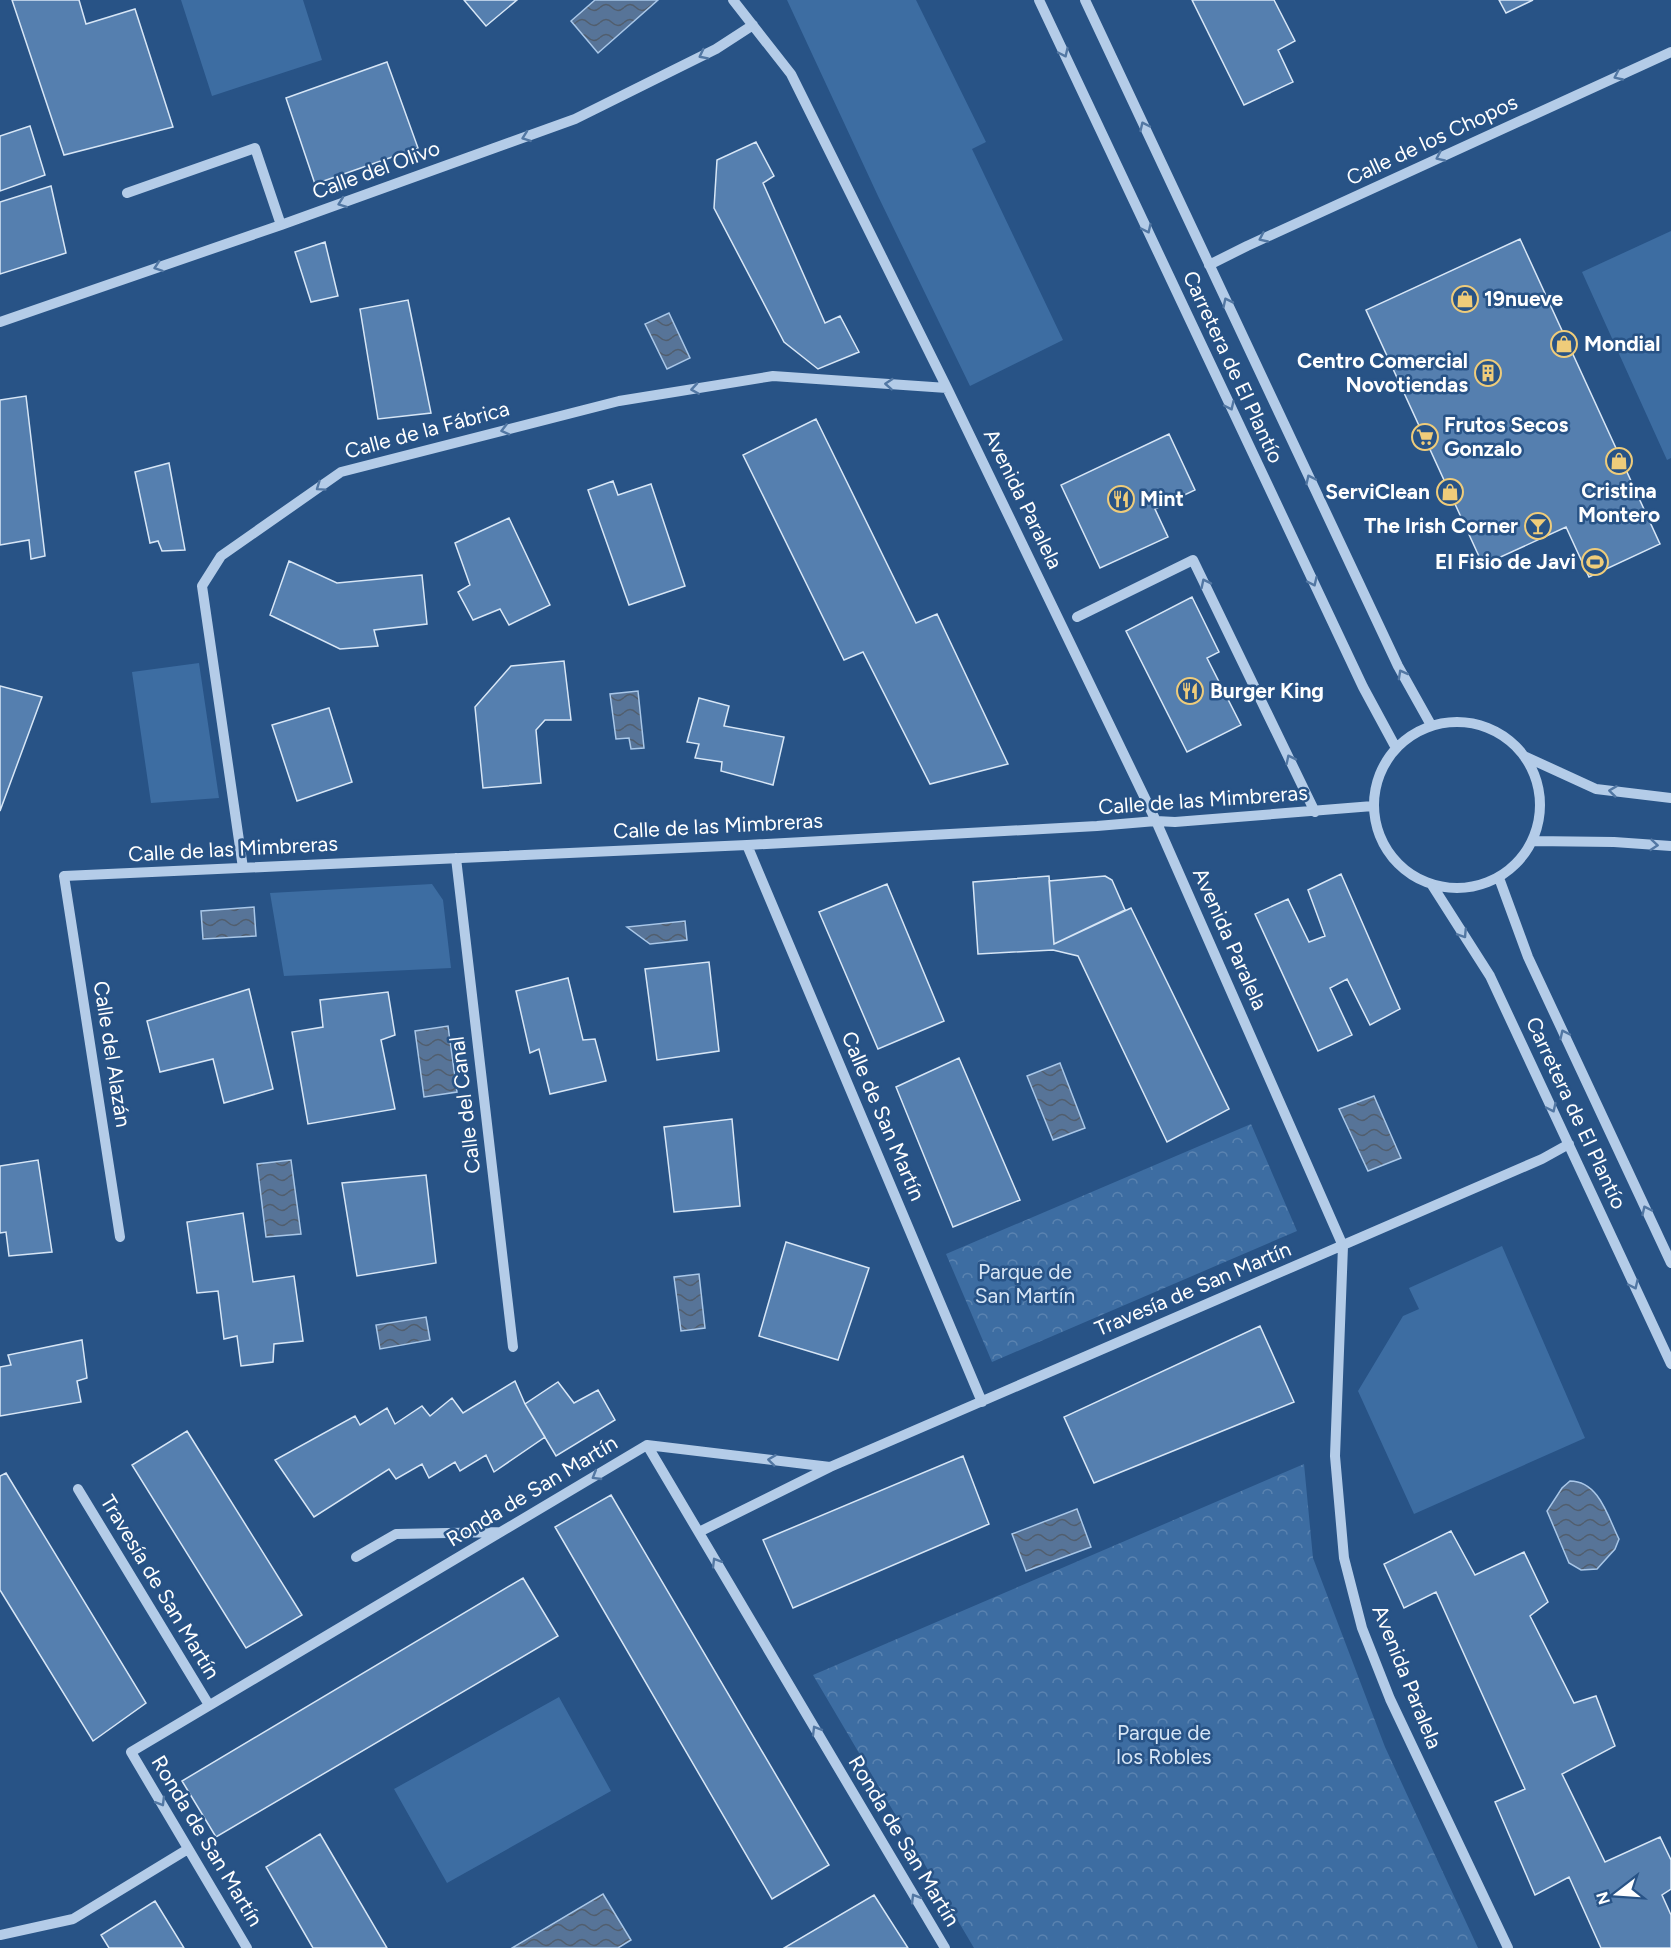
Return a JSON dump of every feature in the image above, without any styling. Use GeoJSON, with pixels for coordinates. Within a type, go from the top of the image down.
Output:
{"type":"FeatureCollection","features":[{"type":"Feature","properties":{"kind":"street","name":"Avenida Paralela"},"geometry":{"type":"LineString","coordinates":[[733,0],[791,74],[947,387],[1156,821],[1343,1246],[1335,1456],[1344,1558],[1362,1628],[1390,1699],[1508,1948]]}},
{"type":"Feature","properties":{"kind":"street","name":"Carretera de El Plantío"},"geometry":{"type":"LineString","coordinates":[[1039,0],[1363,687],[1396,748]]}},
{"type":"Feature","properties":{"kind":"street","name":"Carretera de El Plantío"},"geometry":{"type":"LineString","coordinates":[[1085,0],[1398,666],[1431,725]]}},
{"type":"Feature","properties":{"kind":"street","name":"Calle del Olivo"},"geometry":{"type":"LineString","coordinates":[[0,322],[281,225],[575,119],[716,49],[753,25]]}},
{"type":"Feature","properties":{"kind":"street","name":"Calle de los Chopos"},"geometry":{"type":"LineString","coordinates":[[1209,265],[1671,52]]}},
{"type":"Feature","properties":{"kind":"street"},"geometry":{"type":"LineString","coordinates":[[127,193],[255,148],[281,225]]}},
{"type":"Feature","properties":{"kind":"street","name":"Calle de la Fábrica"},"geometry":{"type":"LineString","coordinates":[[243,868],[202,586],[221,556],[341,472],[619,401],[773,376],[947,387]]}},
{"type":"Feature","properties":{"kind":"street"},"geometry":{"type":"LineString","coordinates":[[1077,617],[1193,560],[1315,812]]}},
{"type":"Feature","properties":{"kind":"street"},"geometry":{"type":"LineString","coordinates":[[1457,721],[1483,726],[1506,738],[1524,756],[1535,776],[1540,797],[1539,820],[1532,841],[1518,862],[1499,878],[1477,886],[1454,889],[1432,885],[1408,873],[1390,855],[1377,832],[1373,806],[1376,785],[1383,765],[1396,748],[1412,734],[1431,725],[1457,721]]}},
{"type":"Feature","properties":{"kind":"street"},"geometry":{"type":"LineString","coordinates":[[1524,756],[1596,789],[1671,798]]}},
{"type":"Feature","properties":{"kind":"street","name":"Calle de las Mimbreras"},"geometry":{"type":"LineString","coordinates":[[64,876],[1073,828],[1373,806]]}},
{"type":"Feature","properties":{"kind":"street"},"geometry":{"type":"LineString","coordinates":[[1532,841],[1614,842],[1671,846]]}},
{"type":"Feature","properties":{"kind":"street","name":"Calle de San Martín"},"geometry":{"type":"LineString","coordinates":[[747,845],[982,1402]]}},
{"type":"Feature","properties":{"kind":"street","name":"Calle del Canal"},"geometry":{"type":"LineString","coordinates":[[456,858],[513,1347]]}},
{"type":"Feature","properties":{"kind":"street","name":"Calle del Alazán"},"geometry":{"type":"LineString","coordinates":[[64,876],[120,1237]]}},
{"type":"Feature","properties":{"kind":"street","name":"Carretera de El Plantío"},"geometry":{"type":"LineString","coordinates":[[1499,878],[1528,957],[1671,1263]]}},
{"type":"Feature","properties":{"kind":"street","name":"Carretera de El Plantío"},"geometry":{"type":"LineString","coordinates":[[1432,885],[1490,976],[1671,1364]]}},
{"type":"Feature","properties":{"kind":"street","name":"Travesía de San Martín"},"geometry":{"type":"LineString","coordinates":[[699,1532],[830,1467],[1343,1246],[1569,1144]]}},
{"type":"Feature","properties":{"kind":"street"},"geometry":{"type":"LineString","coordinates":[[647,1445],[830,1467]]}},
{"type":"Feature","properties":{"kind":"street","name":"Ronda de San Martín"},"geometry":{"type":"LineString","coordinates":[[247,1948],[131,1752],[647,1445],[945,1948]]}},
{"type":"Feature","properties":{"kind":"street","name":"Travesía de San Martín"},"geometry":{"type":"LineString","coordinates":[[78,1489],[209,1705]]}},
{"type":"Feature","properties":{"kind":"street"},"geometry":{"type":"LineString","coordinates":[[357,1557],[396,1534],[501,1532]]}},
{"type":"Feature","properties":{"kind":"street"},"geometry":{"type":"LineString","coordinates":[[0,1935],[73,1919],[188,1849]]}},
{"type":"Feature","properties":{"kind":"green space"},"geometry":{"type":"Polygon","coordinates":[[[181,0],[303,0],[322,60],[212,96],[181,0]]]}},
{"type":"Feature","properties":{"kind":"green space"},"geometry":{"type":"Polygon","coordinates":[[[787,0],[916,0],[986,142],[972,149],[1063,340],[970,386],[787,0]]]}},
{"type":"Feature","properties":{"kind":"green space"},"geometry":{"type":"Polygon","coordinates":[[[1671,231],[1671,458],[1667,460],[1582,272],[1671,231]]]}},
{"type":"Feature","properties":{"kind":"green space"},"geometry":{"type":"Polygon","coordinates":[[[199,663],[219,798],[151,803],[132,672],[199,663]]]}},
{"type":"Feature","properties":{"kind":"green space"},"geometry":{"type":"Polygon","coordinates":[[[432,884],[443,900],[451,968],[284,976],[270,893],[432,884]]]}},
{"type":"Feature","properties":{"kind":"green space","name":"Parque de San Martín"},"geometry":{"type":"Polygon","coordinates":[[[1251,1124],[1297,1231],[992,1362],[946,1254],[1251,1124]]]}},
{"type":"Feature","properties":{"kind":"green space"},"geometry":{"type":"Polygon","coordinates":[[[1502,1246],[1585,1438],[1414,1514],[1358,1391],[1403,1316],[1419,1309],[1409,1288],[1502,1246]]]}},
{"type":"Feature","properties":{"kind":"green space","name":"Parque de los Robles"},"geometry":{"type":"Polygon","coordinates":[[[1304,1464],[1313,1558],[1385,1747],[1478,1948],[974,1948],[813,1675],[1304,1464]]]}},
{"type":"Feature","properties":{"kind":"green space"},"geometry":{"type":"Polygon","coordinates":[[[559,1697],[611,1791],[447,1883],[394,1789],[559,1697]]]}},
{"type":"Feature","properties":{"kind":"water"},"geometry":{"type":"Polygon","coordinates":[[[595,0],[658,0],[598,53],[571,21],[595,0]]]}},
{"type":"Feature","properties":{"kind":"water"},"geometry":{"type":"Polygon","coordinates":[[[669,313],[690,358],[667,369],[645,324],[669,313]]]}},
{"type":"Feature","properties":{"kind":"water"},"geometry":{"type":"Polygon","coordinates":[[[638,691],[644,748],[631,749],[629,738],[616,739],[610,694],[638,691]]]}},
{"type":"Feature","properties":{"kind":"water"},"geometry":{"type":"Polygon","coordinates":[[[254,907],[256,936],[203,939],[201,911],[254,907]]]}},
{"type":"Feature","properties":{"kind":"water"},"geometry":{"type":"Polygon","coordinates":[[[685,921],[687,940],[650,944],[627,927],[685,921]]]}},
{"type":"Feature","properties":{"kind":"water"},"geometry":{"type":"Polygon","coordinates":[[[448,1026],[457,1092],[424,1097],[415,1031],[448,1026]]]}},
{"type":"Feature","properties":{"kind":"water"},"geometry":{"type":"Polygon","coordinates":[[[1060,1063],[1085,1128],[1053,1140],[1027,1076],[1060,1063]]]}},
{"type":"Feature","properties":{"kind":"water"},"geometry":{"type":"Polygon","coordinates":[[[1374,1096],[1401,1158],[1368,1171],[1339,1109],[1374,1096]]]}},
{"type":"Feature","properties":{"kind":"water"},"geometry":{"type":"Polygon","coordinates":[[[291,1160],[301,1234],[266,1237],[257,1164],[291,1160]]]}},
{"type":"Feature","properties":{"kind":"water"},"geometry":{"type":"Polygon","coordinates":[[[699,1274],[705,1328],[681,1331],[674,1277],[699,1274]]]}},
{"type":"Feature","properties":{"kind":"water"},"geometry":{"type":"Polygon","coordinates":[[[426,1317],[430,1340],[380,1349],[376,1325],[426,1317]]]}},
{"type":"Feature","properties":{"kind":"water"},"geometry":{"type":"Polygon","coordinates":[[[1570,1481],[1588,1487],[1595,1494],[1619,1539],[1615,1549],[1597,1569],[1581,1570],[1569,1563],[1547,1511],[1562,1488],[1570,1481]]]}},
{"type":"Feature","properties":{"kind":"water"},"geometry":{"type":"Polygon","coordinates":[[[1077,1509],[1091,1547],[1026,1571],[1012,1534],[1077,1509]]]}},
{"type":"Feature","properties":{"kind":"water"},"geometry":{"type":"Polygon","coordinates":[[[603,1894],[631,1940],[618,1948],[512,1948],[603,1894]]]}},
{"type":"Feature","properties":{"kind":"building"},"geometry":{"type":"Polygon","coordinates":[[[12,0],[79,0],[86,24],[135,9],[173,127],[64,155],[12,0]]]}},
{"type":"Feature","properties":{"kind":"building"},"geometry":{"type":"Polygon","coordinates":[[[464,0],[517,0],[486,26],[464,0]]]}},
{"type":"Feature","properties":{"kind":"building"},"geometry":{"type":"Polygon","coordinates":[[[1192,0],[1274,0],[1295,41],[1278,50],[1293,82],[1244,105],[1192,0]]]}},
{"type":"Feature","properties":{"kind":"building"},"geometry":{"type":"Polygon","coordinates":[[[1499,0],[1533,0],[1506,13],[1499,0]]]}},
{"type":"Feature","properties":{"kind":"building"},"geometry":{"type":"Polygon","coordinates":[[[387,62],[418,148],[315,184],[286,98],[387,62]]]}},
{"type":"Feature","properties":{"kind":"building"},"geometry":{"type":"Polygon","coordinates":[[[30,126],[45,175],[0,191],[0,136],[30,126]]]}},
{"type":"Feature","properties":{"kind":"building"},"geometry":{"type":"Polygon","coordinates":[[[756,142],[774,176],[763,183],[825,323],[840,316],[859,352],[818,369],[784,342],[714,208],[717,160],[756,142]]]}},
{"type":"Feature","properties":{"kind":"building"},"geometry":{"type":"Polygon","coordinates":[[[51,186],[66,253],[0,274],[0,202],[51,186]]]}},
{"type":"Feature","properties":{"kind":"building","name":"Centro Comercial Novotiendas"},"geometry":{"type":"Polygon","coordinates":[[[1520,239],[1660,544],[1589,577],[1566,527],[1483,565],[1366,310],[1520,239]]]}},
{"type":"Feature","properties":{"kind":"building"},"geometry":{"type":"Polygon","coordinates":[[[325,242],[338,296],[311,302],[295,252],[325,242]]]}},
{"type":"Feature","properties":{"kind":"building"},"geometry":{"type":"Polygon","coordinates":[[[408,300],[431,413],[378,419],[360,309],[408,300]]]}},
{"type":"Feature","properties":{"kind":"building"},"geometry":{"type":"Polygon","coordinates":[[[26,396],[45,556],[31,559],[29,540],[0,545],[0,400],[26,396]]]}},
{"type":"Feature","properties":{"kind":"building"},"geometry":{"type":"Polygon","coordinates":[[[816,419],[916,623],[937,614],[1008,764],[930,784],[863,652],[844,660],[743,455],[816,419]]]}},
{"type":"Feature","properties":{"kind":"building","name":"Mint"},"geometry":{"type":"Polygon","coordinates":[[[1169,434],[1195,490],[1155,509],[1168,537],[1100,568],[1061,485],[1169,434]]]}},
{"type":"Feature","properties":{"kind":"building"},"geometry":{"type":"Polygon","coordinates":[[[169,463],[185,550],[162,551],[158,541],[150,543],[135,472],[169,463]]]}},
{"type":"Feature","properties":{"kind":"building"},"geometry":{"type":"Polygon","coordinates":[[[613,481],[618,495],[651,484],[685,586],[629,605],[588,490],[613,481]]]}},
{"type":"Feature","properties":{"kind":"building"},"geometry":{"type":"Polygon","coordinates":[[[509,518],[550,605],[509,625],[500,609],[473,620],[458,592],[470,585],[455,543],[509,518]]]}},
{"type":"Feature","properties":{"kind":"building"},"geometry":{"type":"Polygon","coordinates":[[[289,561],[337,583],[422,575],[427,624],[374,630],[378,646],[340,649],[270,615],[289,561]]]}},
{"type":"Feature","properties":{"kind":"building","name":"Burger King"},"geometry":{"type":"Polygon","coordinates":[[[1192,597],[1219,652],[1207,658],[1241,725],[1187,752],[1126,631],[1192,597]]]}},
{"type":"Feature","properties":{"kind":"building"},"geometry":{"type":"Polygon","coordinates":[[[564,661],[571,720],[545,720],[536,730],[541,783],[483,788],[475,707],[511,666],[564,661]]]}},
{"type":"Feature","properties":{"kind":"building"},"geometry":{"type":"Polygon","coordinates":[[[0,686],[42,697],[0,811],[0,686]]]}},
{"type":"Feature","properties":{"kind":"building"},"geometry":{"type":"Polygon","coordinates":[[[699,698],[729,706],[724,726],[784,737],[773,785],[721,771],[722,762],[695,758],[699,744],[687,742],[699,698]]]}},
{"type":"Feature","properties":{"kind":"building"},"geometry":{"type":"Polygon","coordinates":[[[329,708],[352,782],[297,801],[272,725],[329,708]]]}},
{"type":"Feature","properties":{"kind":"building"},"geometry":{"type":"Polygon","coordinates":[[[1341,874],[1400,1009],[1370,1025],[1347,979],[1330,988],[1352,1035],[1318,1051],[1255,914],[1288,899],[1309,942],[1325,936],[1308,890],[1341,874]]]}},
{"type":"Feature","properties":{"kind":"building"},"geometry":{"type":"Polygon","coordinates":[[[1049,876],[1054,944],[1131,908],[1229,1109],[1167,1142],[1078,956],[1053,950],[978,954],[973,882],[1049,876]]]}},
{"type":"Feature","properties":{"kind":"building"},"geometry":{"type":"Polygon","coordinates":[[[1105,876],[1112,880],[1125,910],[1054,944],[1049,881],[1105,876]]]}},
{"type":"Feature","properties":{"kind":"building"},"geometry":{"type":"Polygon","coordinates":[[[887,884],[944,1021],[878,1049],[819,912],[887,884]]]}},
{"type":"Feature","properties":{"kind":"building"},"geometry":{"type":"Polygon","coordinates":[[[709,962],[719,1051],[657,1060],[645,969],[709,962]]]}},
{"type":"Feature","properties":{"kind":"building"},"geometry":{"type":"Polygon","coordinates":[[[568,978],[583,1040],[595,1039],[606,1081],[550,1094],[539,1049],[530,1053],[516,991],[568,978]]]}},
{"type":"Feature","properties":{"kind":"building"},"geometry":{"type":"Polygon","coordinates":[[[249,989],[273,1089],[224,1103],[213,1059],[160,1072],[147,1021],[249,989]]]}},
{"type":"Feature","properties":{"kind":"building"},"geometry":{"type":"Polygon","coordinates":[[[388,992],[395,1035],[381,1040],[395,1109],[308,1124],[292,1032],[323,1027],[320,1000],[388,992]]]}},
{"type":"Feature","properties":{"kind":"building"},"geometry":{"type":"Polygon","coordinates":[[[959,1058],[1020,1200],[953,1227],[896,1087],[959,1058]]]}},
{"type":"Feature","properties":{"kind":"building"},"geometry":{"type":"Polygon","coordinates":[[[732,1119],[740,1206],[674,1212],[664,1127],[732,1119]]]}},
{"type":"Feature","properties":{"kind":"building"},"geometry":{"type":"Polygon","coordinates":[[[38,1160],[52,1252],[9,1256],[6,1232],[0,1233],[0,1166],[38,1160]]]}},
{"type":"Feature","properties":{"kind":"building"},"geometry":{"type":"Polygon","coordinates":[[[426,1175],[436,1263],[357,1276],[342,1183],[426,1175]]]}},
{"type":"Feature","properties":{"kind":"building"},"geometry":{"type":"Polygon","coordinates":[[[243,1213],[253,1282],[294,1276],[303,1341],[274,1344],[273,1362],[241,1366],[237,1336],[224,1339],[218,1291],[197,1293],[187,1222],[243,1213]]]}},
{"type":"Feature","properties":{"kind":"building"},"geometry":{"type":"Polygon","coordinates":[[[786,1242],[869,1268],[838,1360],[759,1336],[786,1242]]]}},
{"type":"Feature","properties":{"kind":"building"},"geometry":{"type":"Polygon","coordinates":[[[1260,1326],[1294,1402],[1094,1483],[1064,1417],[1260,1326]]]}},
{"type":"Feature","properties":{"kind":"building"},"geometry":{"type":"Polygon","coordinates":[[[82,1340],[87,1378],[77,1381],[81,1402],[0,1416],[0,1367],[11,1365],[8,1355],[82,1340]]]}},
{"type":"Feature","properties":{"kind":"building"},"geometry":{"type":"Polygon","coordinates":[[[515,1381],[525,1404],[545,1437],[494,1472],[486,1455],[460,1471],[455,1462],[429,1478],[422,1464],[396,1479],[389,1469],[314,1517],[275,1460],[355,1416],[360,1425],[387,1408],[395,1424],[422,1406],[430,1416],[452,1398],[463,1413],[515,1381]]]}},
{"type":"Feature","properties":{"kind":"building"},"geometry":{"type":"Polygon","coordinates":[[[558,1382],[574,1403],[598,1390],[615,1420],[556,1456],[525,1404],[558,1382]]]}},
{"type":"Feature","properties":{"kind":"building"},"geometry":{"type":"Polygon","coordinates":[[[187,1431],[302,1615],[246,1648],[132,1465],[187,1431]]]}},
{"type":"Feature","properties":{"kind":"building"},"geometry":{"type":"Polygon","coordinates":[[[963,1456],[989,1524],[793,1608],[763,1540],[963,1456]]]}},
{"type":"Feature","properties":{"kind":"building"},"geometry":{"type":"Polygon","coordinates":[[[6,1473],[146,1703],[93,1741],[0,1590],[0,1476],[6,1473]]]}},
{"type":"Feature","properties":{"kind":"building"},"geometry":{"type":"Polygon","coordinates":[[[611,1495],[829,1865],[772,1899],[555,1527],[611,1495]]]}},
{"type":"Feature","properties":{"kind":"building"},"geometry":{"type":"Polygon","coordinates":[[[1451,1531],[1475,1575],[1524,1552],[1548,1602],[1530,1616],[1574,1703],[1596,1696],[1615,1746],[1562,1774],[1605,1862],[1660,1837],[1671,1860],[1671,1889],[1662,1895],[1671,1915],[1671,1948],[1601,1948],[1569,1877],[1535,1895],[1495,1802],[1525,1789],[1436,1592],[1404,1608],[1384,1564],[1451,1531]]]}},
{"type":"Feature","properties":{"kind":"building"},"geometry":{"type":"Polygon","coordinates":[[[523,1578],[558,1636],[216,1837],[182,1781],[523,1578]]]}},
{"type":"Feature","properties":{"kind":"building"},"geometry":{"type":"Polygon","coordinates":[[[320,1834],[387,1948],[313,1948],[266,1867],[320,1834]]]}},
{"type":"Feature","properties":{"kind":"building"},"geometry":{"type":"Polygon","coordinates":[[[874,1895],[908,1948],[784,1948],[874,1895]]]}},
{"type":"Feature","properties":{"kind":"building"},"geometry":{"type":"Polygon","coordinates":[[[155,1901],[184,1948],[109,1948],[101,1935],[155,1901]]]}},
{"type":"Feature","properties":{"kind":"place","name":"19nueve"},"geometry":{"type":"Point","coordinates":[1465,299]}},
{"type":"Feature","properties":{"kind":"place","name":"Mondial"},"geometry":{"type":"Point","coordinates":[1564,344]}},
{"type":"Feature","properties":{"kind":"place","name":"Centro Comercial Novotiendas"},"geometry":{"type":"Point","coordinates":[1488,373]}},
{"type":"Feature","properties":{"kind":"place","name":"Frutos Secos Gonzalo"},"geometry":{"type":"Point","coordinates":[1425,437]}},
{"type":"Feature","properties":{"kind":"place","name":"Cristina Montero"},"geometry":{"type":"Point","coordinates":[1619,461]}},
{"type":"Feature","properties":{"kind":"place","name":"ServiClean"},"geometry":{"type":"Point","coordinates":[1450,492]}},
{"type":"Feature","properties":{"kind":"place","name":"Mint"},"geometry":{"type":"Point","coordinates":[1121,499]}},
{"type":"Feature","properties":{"kind":"place","name":"The Irish Corner"},"geometry":{"type":"Point","coordinates":[1538,526]}},
{"type":"Feature","properties":{"kind":"place","name":"El Fisio de Javi"},"geometry":{"type":"Point","coordinates":[1595,562]}},
{"type":"Feature","properties":{"kind":"place","name":"Burger King"},"geometry":{"type":"Point","coordinates":[1190,691]}}]}
